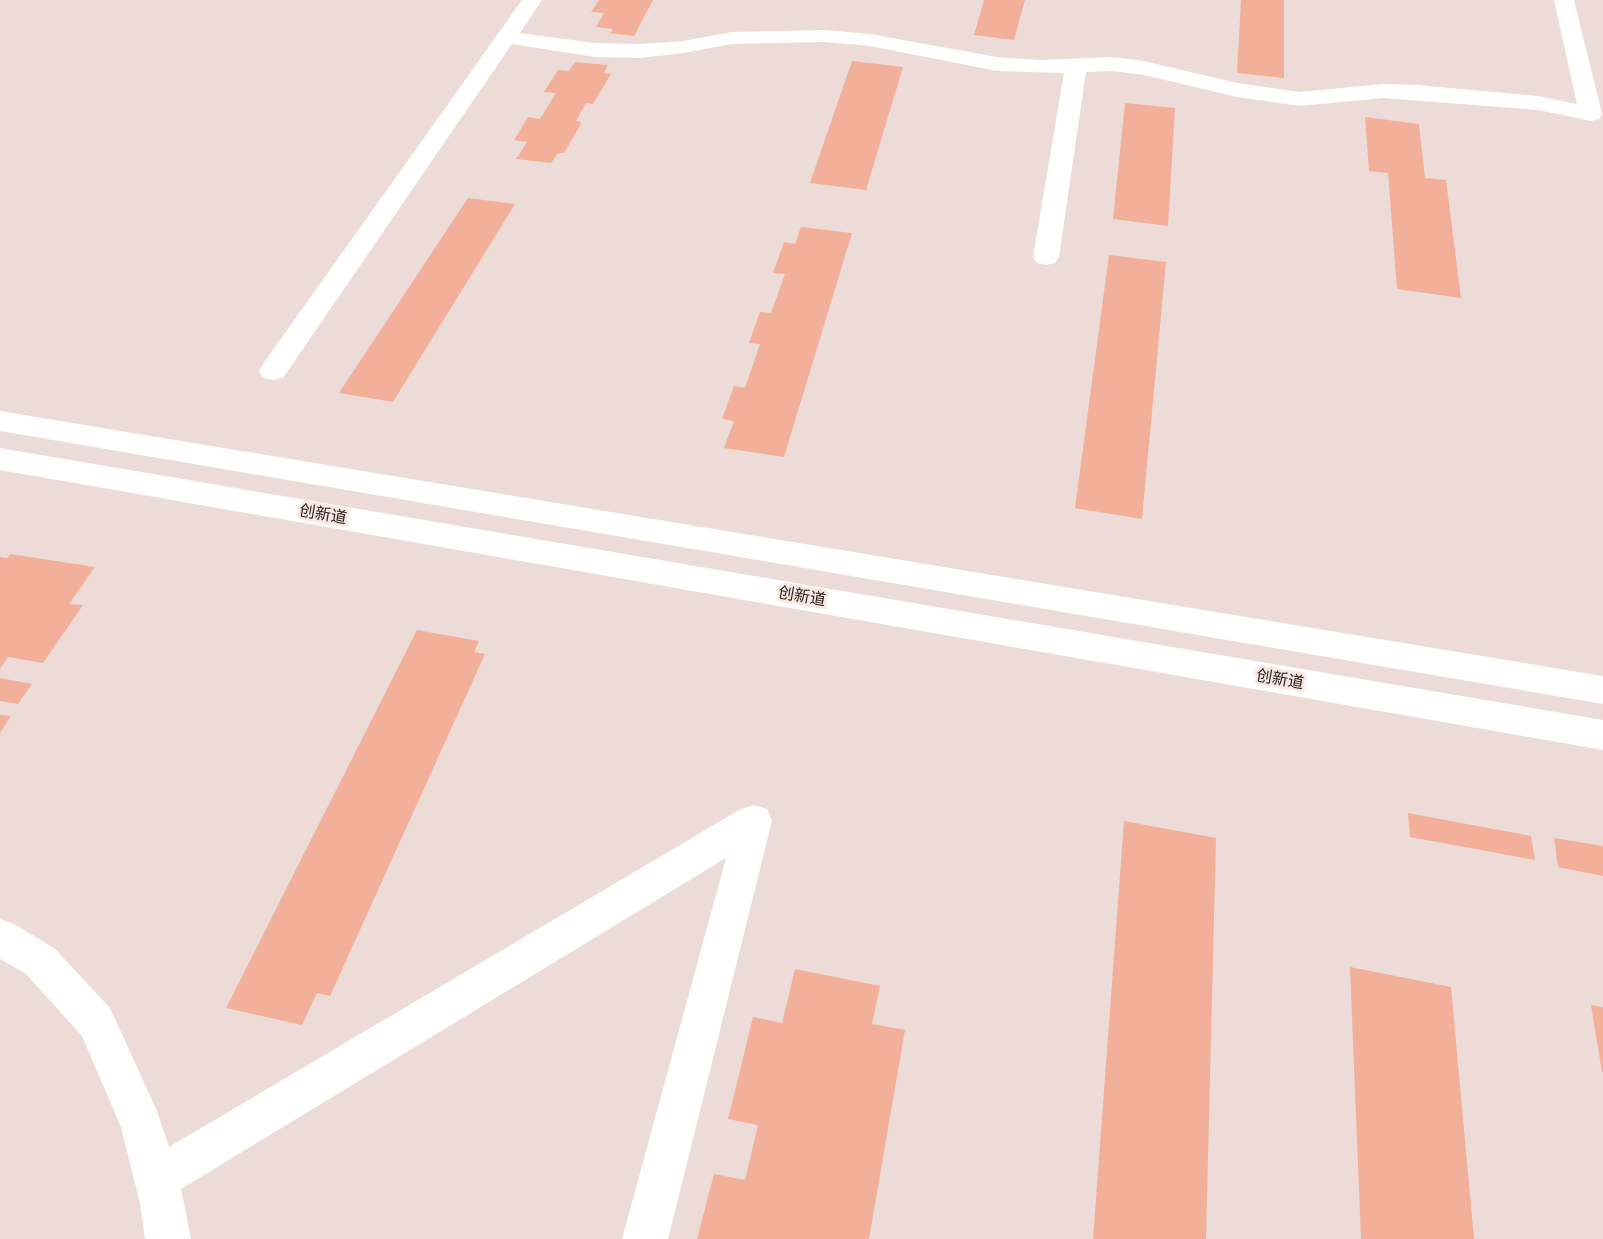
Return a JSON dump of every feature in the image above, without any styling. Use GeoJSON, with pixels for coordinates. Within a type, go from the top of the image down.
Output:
{"type":"FeatureCollection","features":[{"type":"Feature","properties":{"kind":"street"},"geometry":{"type":"LineString","coordinates":[[273,371],[532,0]]}},
{"type":"Feature","properties":{"kind":"street"},"geometry":{"type":"LineString","coordinates":[[506,37],[595,50],[640,51],[683,47],[732,38],[824,36],[870,40],[997,64],[1039,68],[1076,64],[1112,64],[1144,68],[1237,90],[1300,99],[1383,92],[1418,92],[1502,99],[1591,114],[1564,0]]}},
{"type":"Feature","properties":{"kind":"street"},"geometry":{"type":"LineString","coordinates":[[1046,257],[1076,64]]}},
{"type":"Feature","properties":{"kind":"street"},"geometry":{"type":"LineString","coordinates":[[0,421],[1603,690]]}},
{"type":"Feature","properties":{"kind":"street","name":"创新道"},"geometry":{"type":"LineString","coordinates":[[0,459],[1603,735]]}},
{"type":"Feature","properties":{"kind":"street"},"geometry":{"type":"LineString","coordinates":[[156,1179],[754,821],[645,1239]]}},
{"type":"Feature","properties":{"kind":"street"},"geometry":{"type":"LineString","coordinates":[[0,937],[40,962],[96,1022],[142,1126],[168,1239]]}},
{"type":"Feature","properties":{"kind":"building"},"geometry":{"type":"Polygon","coordinates":[[[599,0],[653,0],[634,36],[610,33],[613,29],[596,27],[604,13],[591,12],[599,0]]]}},
{"type":"Feature","properties":{"kind":"building"},"geometry":{"type":"Polygon","coordinates":[[[984,0],[1025,0],[1014,40],[974,35],[984,0]]]}},
{"type":"Feature","properties":{"kind":"building"},"geometry":{"type":"Polygon","coordinates":[[[1241,0],[1284,0],[1284,78],[1237,73],[1241,0]]]}},
{"type":"Feature","properties":{"kind":"building"},"geometry":{"type":"Polygon","coordinates":[[[852,61],[903,67],[866,190],[810,183],[852,61]]]}},
{"type":"Feature","properties":{"kind":"building"},"geometry":{"type":"Polygon","coordinates":[[[575,62],[608,65],[604,73],[611,74],[593,104],[586,103],[576,121],[582,122],[564,153],[558,153],[551,163],[516,159],[527,142],[514,140],[528,117],[540,119],[556,93],[544,92],[558,70],[569,71],[575,62]]]}},
{"type":"Feature","properties":{"kind":"building"},"geometry":{"type":"Polygon","coordinates":[[[1125,103],[1175,108],[1168,226],[1113,219],[1125,103]]]}},
{"type":"Feature","properties":{"kind":"building"},"geometry":{"type":"Polygon","coordinates":[[[1365,117],[1419,124],[1425,178],[1446,180],[1461,298],[1397,289],[1388,173],[1369,171],[1365,117]]]}},
{"type":"Feature","properties":{"kind":"building"},"geometry":{"type":"Polygon","coordinates":[[[468,198],[515,204],[393,402],[339,393],[468,198]]]}},
{"type":"Feature","properties":{"kind":"building"},"geometry":{"type":"Polygon","coordinates":[[[801,227],[852,233],[784,457],[724,448],[734,421],[722,419],[734,386],[745,388],[760,344],[749,343],[760,312],[771,313],[785,274],[773,273],[784,242],[795,244],[801,227]]]}},
{"type":"Feature","properties":{"kind":"building"},"geometry":{"type":"Polygon","coordinates":[[[1109,255],[1166,262],[1142,519],[1075,508],[1109,255]]]}},
{"type":"Feature","properties":{"kind":"building"},"geometry":{"type":"Polygon","coordinates":[[[10,554],[95,567],[69,604],[83,605],[43,663],[8,657],[0,669],[0,557],[7,558],[10,554]]]}},
{"type":"Feature","properties":{"kind":"building"},"geometry":{"type":"Polygon","coordinates":[[[417,630],[479,641],[474,652],[485,654],[330,996],[317,993],[302,1025],[226,1008],[417,630]]]}},
{"type":"Feature","properties":{"kind":"building"},"geometry":{"type":"Polygon","coordinates":[[[0,678],[32,684],[18,704],[0,701],[0,678]]]}},
{"type":"Feature","properties":{"kind":"building"},"geometry":{"type":"Polygon","coordinates":[[[0,715],[11,716],[0,733],[0,715]]]}},
{"type":"Feature","properties":{"kind":"building"},"geometry":{"type":"Polygon","coordinates":[[[1408,813],[1531,836],[1535,860],[1410,837],[1408,813]]]}},
{"type":"Feature","properties":{"kind":"building"},"geometry":{"type":"Polygon","coordinates":[[[1124,821],[1216,838],[1206,1239],[1093,1239],[1124,821]]]}},
{"type":"Feature","properties":{"kind":"building"},"geometry":{"type":"Polygon","coordinates":[[[1554,838],[1603,846],[1603,876],[1558,867],[1554,838]]]}},
{"type":"Feature","properties":{"kind":"building"},"geometry":{"type":"Polygon","coordinates":[[[1350,967],[1451,987],[1474,1239],[1361,1239],[1350,967]]]}},
{"type":"Feature","properties":{"kind":"building"},"geometry":{"type":"Polygon","coordinates":[[[795,969],[880,986],[872,1024],[905,1030],[869,1239],[697,1239],[714,1174],[745,1180],[758,1125],[728,1119],[753,1017],[782,1023],[795,969]]]}},
{"type":"Feature","properties":{"kind":"building"},"geometry":{"type":"Polygon","coordinates":[[[1591,1005],[1603,1007],[1603,1072],[1602,1072],[1591,1005]]]}}]}
